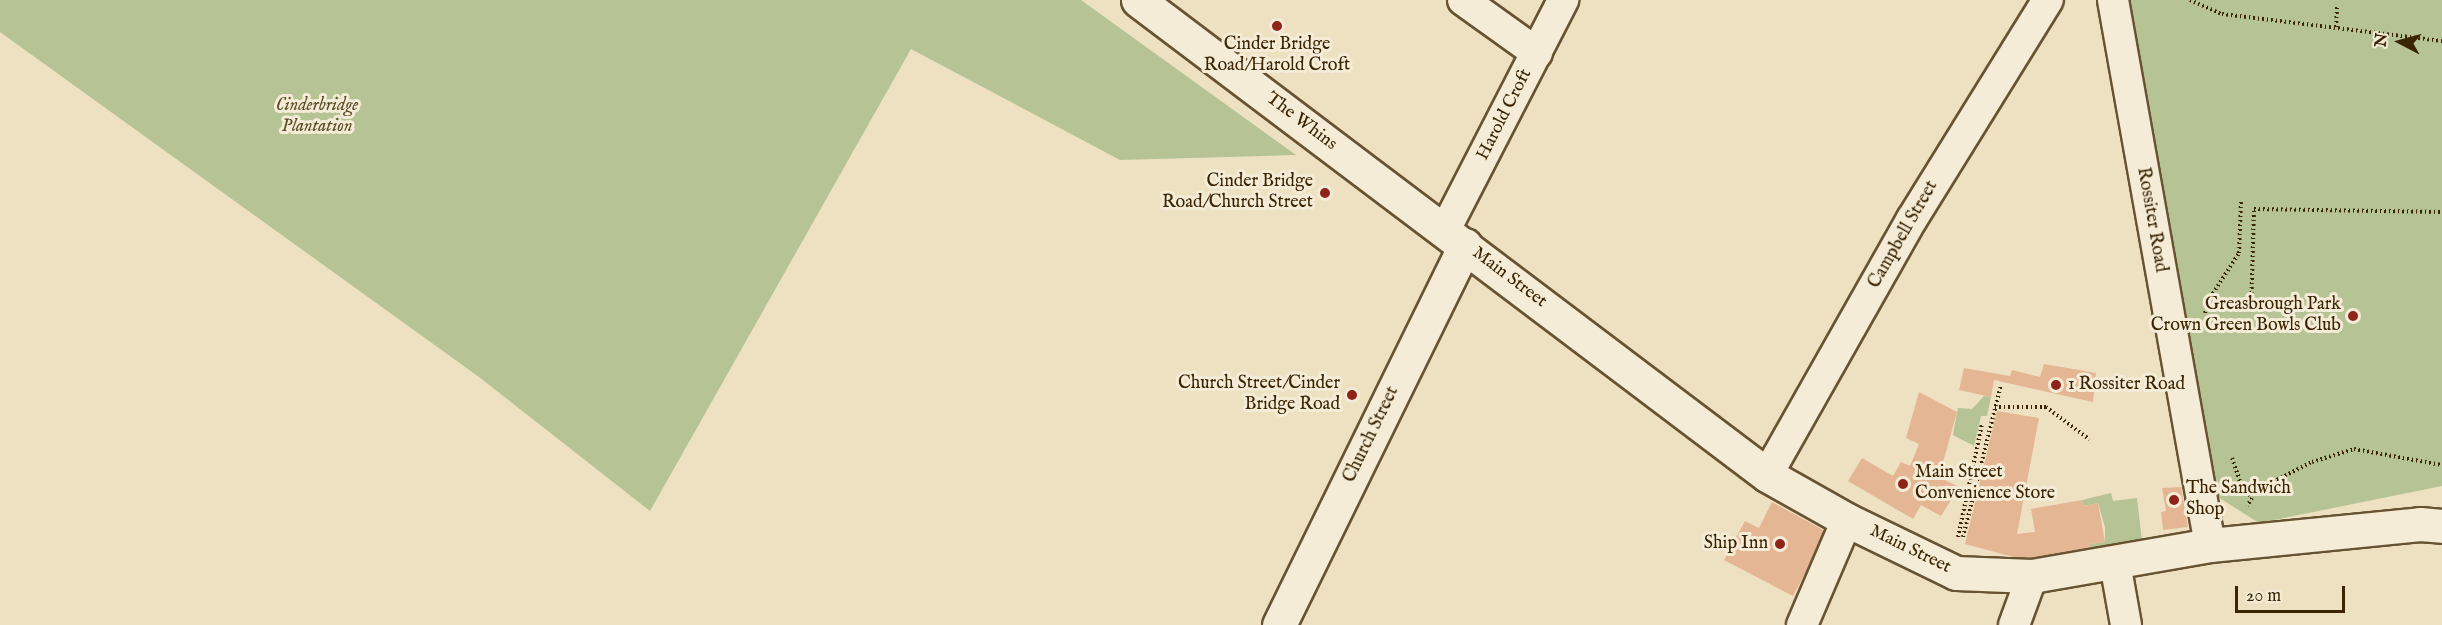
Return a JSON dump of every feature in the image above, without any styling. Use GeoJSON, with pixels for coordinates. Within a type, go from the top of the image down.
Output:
{"type":"FeatureCollection","features":[{"type":"Feature","properties":{"kind":"main road","name":"The Whins"},"geometry":{"type":"LineString","coordinates":[[1138,0],[1455,237]]}},
{"type":"Feature","properties":{"kind":"main road","name":"Main Street"},"geometry":{"type":"LineString","coordinates":[[1455,237],[1767,475],[1847,520],[1956,573],[2032,576],[2210,545],[2420,524],[2442,526]]}},
{"type":"Feature","properties":{"kind":"main road","name":"Church Street"},"geometry":{"type":"LineString","coordinates":[[1279,625],[1455,237]]}},
{"type":"Feature","properties":{"kind":"street"},"geometry":{"type":"LineString","coordinates":[[1463,0],[1537,53]]}},
{"type":"Feature","properties":{"kind":"street","name":"Harold Croft"},"geometry":{"type":"LineString","coordinates":[[1455,237],[1563,0]]}},
{"type":"Feature","properties":{"kind":"street","name":"Campbell Street"},"geometry":{"type":"LineString","coordinates":[[1767,475],[1912,219],[2048,0]]}},
{"type":"Feature","properties":{"kind":"street","name":"Rossiter Road"},"geometry":{"type":"LineString","coordinates":[[2113,0],[2210,545]]}},
{"type":"Feature","properties":{"kind":"street"},"geometry":{"type":"LineString","coordinates":[[1802,625],[1847,520]]}},
{"type":"Feature","properties":{"kind":"street"},"geometry":{"type":"LineString","coordinates":[[2115,563],[2126,625]]}},
{"type":"Feature","properties":{"kind":"street"},"geometry":{"type":"LineString","coordinates":[[2014,625],[2032,576]]}},
{"type":"Feature","properties":{"kind":"path"},"geometry":{"type":"LineString","coordinates":[[2190,0],[2222,14],[2442,42]]}},
{"type":"Feature","properties":{"kind":"path"},"geometry":{"type":"LineString","coordinates":[[2336,27],[2337,6]]}},
{"type":"Feature","properties":{"kind":"path"},"geometry":{"type":"LineString","coordinates":[[2204,323],[2208,302],[2239,253],[2241,202]]}},
{"type":"Feature","properties":{"kind":"path"},"geometry":{"type":"LineString","coordinates":[[2251,311],[2254,209],[2442,212]]}},
{"type":"Feature","properties":{"kind":"path"},"geometry":{"type":"LineString","coordinates":[[1982,424],[1958,550],[2001,385]]}},
{"type":"Feature","properties":{"kind":"path"},"geometry":{"type":"LineString","coordinates":[[1995,407],[2046,407],[2089,439]]}},
{"type":"Feature","properties":{"kind":"path"},"geometry":{"type":"LineString","coordinates":[[2229,446],[2241,484],[2252,498],[2242,514]]}},
{"type":"Feature","properties":{"kind":"path"},"geometry":{"type":"LineString","coordinates":[[2228,495],[2241,484],[2265,486],[2312,462],[2354,449],[2442,465]]}},
{"type":"Feature","properties":{"kind":"green space","name":"Cinderbridge Plantation"},"geometry":{"type":"Polygon","coordinates":[[[0,0],[1081,0],[1296,155],[1120,160],[911,49],[650,511],[479,377],[0,32],[0,0]]]}},
{"type":"Feature","properties":{"kind":"green space"},"geometry":{"type":"Polygon","coordinates":[[[2123,0],[2442,0],[2442,486],[2259,523],[2210,492],[2123,0]]]}},
{"type":"Feature","properties":{"kind":"green space"},"geometry":{"type":"Polygon","coordinates":[[[1984,396],[1991,397],[1987,416],[1981,416],[1974,446],[1953,435],[1957,412],[1958,408],[1972,409],[1984,396]]]}},
{"type":"Feature","properties":{"kind":"green space"},"geometry":{"type":"Polygon","coordinates":[[[2111,493],[2113,501],[2137,498],[2142,541],[2091,551],[2090,544],[2105,542],[2105,527],[2098,503],[2083,506],[2082,500],[2111,493]]]}},
{"type":"Feature","properties":{"kind":"building","name":"1 Rossiter Road"},"geometry":{"type":"Polygon","coordinates":[[[2044,364],[2096,373],[2093,402],[1994,380],[1991,397],[1959,390],[1964,368],[2010,376],[2012,370],[2040,377],[2044,364]]]}},
{"type":"Feature","properties":{"kind":"building","name":"Main Street Convenience Store"},"geometry":{"type":"Polygon","coordinates":[[[1919,392],[1957,412],[1939,477],[1959,487],[1941,516],[1921,505],[1913,519],[1848,481],[1862,458],[1893,476],[1901,462],[1910,466],[1919,444],[1906,438],[1919,392]]]}},
{"type":"Feature","properties":{"kind":"building"},"geometry":{"type":"Polygon","coordinates":[[[1997,411],[2039,418],[2017,534],[2035,532],[2031,509],[2082,500],[2083,506],[2098,503],[2105,542],[2090,544],[2091,551],[2039,560],[2021,559],[1965,544],[1997,411]]]}},
{"type":"Feature","properties":{"kind":"building","name":"The Sandwich Shop"},"geometry":{"type":"Polygon","coordinates":[[[2181,487],[2188,527],[2163,530],[2161,512],[2166,511],[2162,488],[2181,487]]]}},
{"type":"Feature","properties":{"kind":"building"},"geometry":{"type":"Polygon","coordinates":[[[1772,502],[1827,532],[1793,596],[1724,560],[1745,521],[1759,528],[1772,502]]]}},
{"type":"Feature","properties":{"kind":"place","name":"Cinder Bridge Road/Harold Croft"},"geometry":{"type":"Point","coordinates":[1277,26]}},
{"type":"Feature","properties":{"kind":"place","name":"Cinder Bridge Road/Church Street"},"geometry":{"type":"Point","coordinates":[1325,193]}},
{"type":"Feature","properties":{"kind":"place","name":"Greasbrough Park Crown Green Bowls Club"},"geometry":{"type":"Point","coordinates":[2353,316]}},
{"type":"Feature","properties":{"kind":"place","name":"1 Rossiter Road"},"geometry":{"type":"Point","coordinates":[2056,385]}},
{"type":"Feature","properties":{"kind":"place","name":"Church Street/Cinder Bridge Road"},"geometry":{"type":"Point","coordinates":[1352,395]}},
{"type":"Feature","properties":{"kind":"place","name":"Main Street Convenience Store"},"geometry":{"type":"Point","coordinates":[1903,484]}},
{"type":"Feature","properties":{"kind":"place","name":"The Sandwich Shop"},"geometry":{"type":"Point","coordinates":[2174,500]}},
{"type":"Feature","properties":{"kind":"place","name":"Ship Inn"},"geometry":{"type":"Point","coordinates":[1780,544]}}]}
